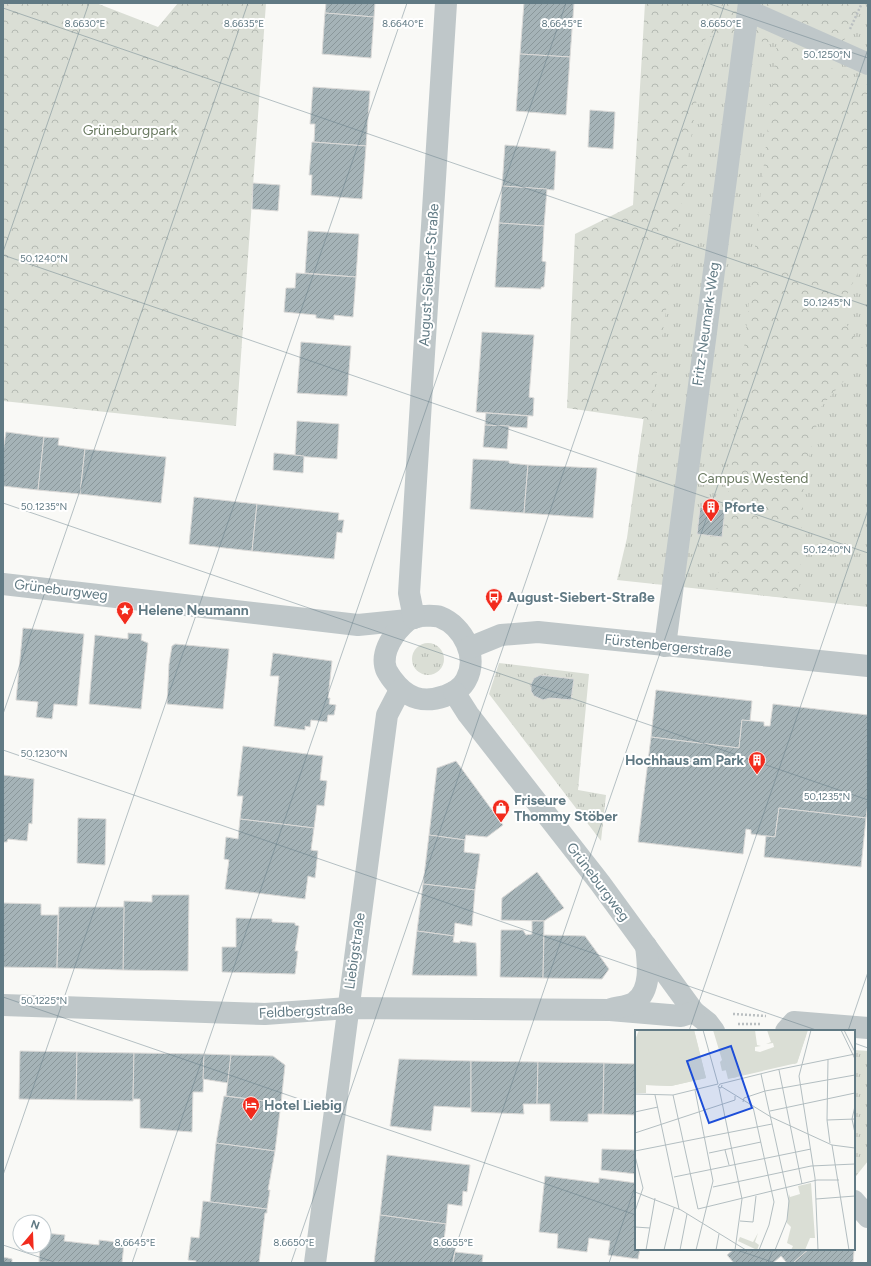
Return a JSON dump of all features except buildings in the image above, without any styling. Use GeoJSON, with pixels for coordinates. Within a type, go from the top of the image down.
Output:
{"type":"FeatureCollection","features":[{"type":"Feature","properties":{"kind":"street","name":"August-Siebert-Straße"},"geometry":{"type":"LineString","coordinates":[[411,619],[409,593],[446,3]]}},
{"type":"Feature","properties":{"kind":"street"},"geometry":{"type":"LineString","coordinates":[[749,7],[868,64]]}},
{"type":"Feature","properties":{"kind":"street","name":"Fritz-Neumark-Weg"},"geometry":{"type":"LineString","coordinates":[[665,646],[749,7]]}},
{"type":"Feature","properties":{"kind":"street","name":"Grüneburgweg"},"geometry":{"type":"LineString","coordinates":[[3,584],[358,625],[411,619]]}},
{"type":"Feature","properties":{"kind":"street"},"geometry":{"type":"LineString","coordinates":[[421,616],[439,617],[455,626],[469,648],[472,664],[466,680],[454,692],[435,700],[417,700],[400,690],[385,668],[386,652],[393,635],[411,619],[421,616]]}},
{"type":"Feature","properties":{"kind":"street"},"geometry":{"type":"LineString","coordinates":[[358,625],[386,652]]}},
{"type":"Feature","properties":{"kind":"street","name":"Fürstenbergerstraße"},"geometry":{"type":"LineString","coordinates":[[469,648],[501,635],[538,632],[868,666]]}},
{"type":"Feature","properties":{"kind":"street","name":"Liebigstraße"},"geometry":{"type":"LineString","coordinates":[[315,1263],[387,715],[400,690]]}},
{"type":"Feature","properties":{"kind":"street","name":"Grüneburgweg"},"geometry":{"type":"LineString","coordinates":[[454,692],[468,714],[600,883],[701,1024]]}},
{"type":"Feature","properties":{"kind":"street","name":"Feldbergstraße"},"geometry":{"type":"LineString","coordinates":[[610,1010],[635,1002],[642,992],[647,980],[648,966],[646,946]]}},
{"type":"Feature","properties":{"kind":"street","name":"Feldbergstraße"},"geometry":{"type":"LineString","coordinates":[[3,1005],[265,1014],[348,1008],[610,1010],[681,1016],[701,1024]]}},
{"type":"Feature","properties":{"kind":"street"},"geometry":{"type":"LineString","coordinates":[[790,1027],[868,1028]]}},
{"type":"Feature","properties":{"kind":"street"},"geometry":{"type":"LineString","coordinates":[[855,1202],[868,1217]]}},
{"type":"Feature","properties":{"kind":"path"},"geometry":{"type":"LineString","coordinates":[[732,1014],[771,1016],[790,1027]]}},
{"type":"Feature","properties":{"kind":"path"},"geometry":{"type":"LineString","coordinates":[[701,1024],[772,1025],[790,1027]]}},
{"type":"Feature","properties":{"kind":"green space","name":"Grüneburgpark"},"geometry":{"type":"Polygon","coordinates":[[[3,3],[96,3],[158,27],[178,3],[266,3],[236,426],[3,401],[3,3]]]}},
{"type":"Feature","properties":{"kind":"green space"},"geometry":{"type":"Polygon","coordinates":[[[645,3],[862,3],[831,68],[868,85],[868,253],[838,312],[867,354],[821,407],[804,478],[799,599],[722,591],[716,588],[731,469],[777,43],[706,36],[650,420],[567,408],[575,234],[633,205],[645,3]]]}},
{"type":"Feature","properties":{"kind":"green space","name":"Campus Westend"},"geometry":{"type":"Polygon","coordinates":[[[681,3],[868,3],[868,607],[617,580],[627,538],[649,380],[681,3]]]}},
{"type":"Feature","properties":{"kind":"green space"},"geometry":{"type":"Polygon","coordinates":[[[425,643],[431,643],[441,650],[444,659],[443,665],[437,672],[431,675],[425,675],[415,668],[412,662],[412,656],[419,646],[425,643]]]}},
{"type":"Feature","properties":{"kind":"green space"},"geometry":{"type":"Polygon","coordinates":[[[499,663],[589,674],[578,790],[606,795],[601,841],[489,694],[499,663]]]}},
{"type":"Feature","properties":{"kind":"green space"},"geometry":{"type":"Polygon","coordinates":[[[855,1050],[868,1051],[868,1161],[856,1176],[855,1050]]]}},
{"type":"Feature","properties":{"kind":"place","name":"Pforte"},"geometry":{"type":"Point","coordinates":[711,522]}},
{"type":"Feature","properties":{"kind":"place","name":"August-Siebert-Straße"},"geometry":{"type":"Point","coordinates":[494,612]}},
{"type":"Feature","properties":{"kind":"place","name":"Helene Neumann"},"geometry":{"type":"Point","coordinates":[125,625]}},
{"type":"Feature","properties":{"kind":"place","name":"Hochhaus am Park"},"geometry":{"type":"Point","coordinates":[757,775]}},
{"type":"Feature","properties":{"kind":"place","name":"Friseure Thommy Stöber"},"geometry":{"type":"Point","coordinates":[501,823]}},
{"type":"Feature","properties":{"kind":"place","name":"Hotel Liebig"},"geometry":{"type":"Point","coordinates":[251,1120]}}]}
